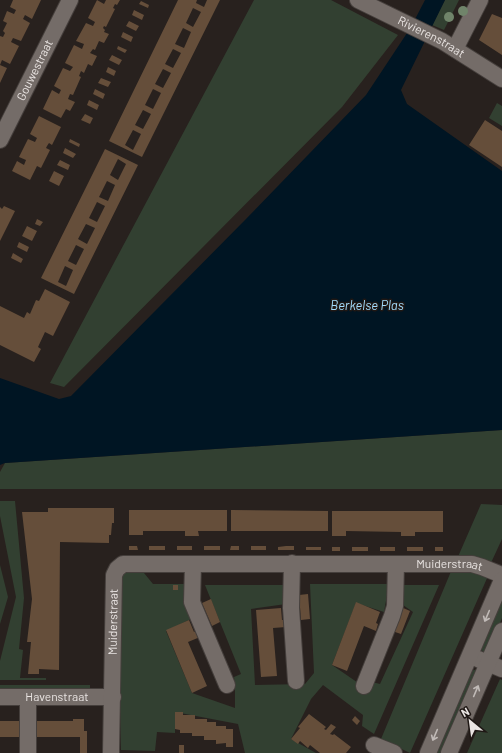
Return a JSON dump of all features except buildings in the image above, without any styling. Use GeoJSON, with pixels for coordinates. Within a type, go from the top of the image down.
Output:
{"type":"FeatureCollection","features":[{"type":"Feature","properties":{"kind":"street","name":"Gouwestraat"},"geometry":{"type":"LineString","coordinates":[[0,140],[70,0]]}},
{"type":"Feature","properties":{"kind":"street","name":"Rivierenstraat"},"geometry":{"type":"LineString","coordinates":[[358,0],[428,34],[455,49],[502,79]]}},
{"type":"Feature","properties":{"kind":"street"},"geometry":{"type":"LineString","coordinates":[[455,49],[480,0]]}},
{"type":"Feature","properties":{"kind":"street"},"geometry":{"type":"LineString","coordinates":[[292,563],[291,608],[296,681]]}},
{"type":"Feature","properties":{"kind":"street","name":"Muiderstraat"},"geometry":{"type":"LineString","coordinates":[[112,753],[114,575],[117,569],[123,564],[472,564],[482,566],[502,575]]}},
{"type":"Feature","properties":{"kind":"street"},"geometry":{"type":"LineString","coordinates":[[364,686],[395,606],[396,564]]}},
{"type":"Feature","properties":{"kind":"street"},"geometry":{"type":"LineString","coordinates":[[193,565],[192,602],[227,686]]}},
{"type":"Feature","properties":{"kind":"street"},"geometry":{"type":"LineString","coordinates":[[428,753],[502,580]]}},
{"type":"Feature","properties":{"kind":"street"},"geometry":{"type":"LineString","coordinates":[[449,753],[495,666],[502,631]]}},
{"type":"Feature","properties":{"kind":"street"},"geometry":{"type":"LineString","coordinates":[[469,656],[495,666]]}},
{"type":"Feature","properties":{"kind":"street","name":"Havenstraat"},"geometry":{"type":"LineString","coordinates":[[0,697],[113,698]]}},
{"type":"Feature","properties":{"kind":"street"},"geometry":{"type":"LineString","coordinates":[[28,697],[28,753]]}},
{"type":"Feature","properties":{"kind":"street"},"geometry":{"type":"LineString","coordinates":[[374,745],[394,753]]}},
{"type":"Feature","properties":{"kind":"green space"},"geometry":{"type":"Polygon","coordinates":[[[254,0],[331,0],[398,35],[342,107],[64,387],[50,383],[254,0]]]}},
{"type":"Feature","properties":{"kind":"green space"},"geometry":{"type":"Polygon","coordinates":[[[445,0],[459,0],[444,30],[432,25],[445,0]]]}},
{"type":"Feature","properties":{"kind":"green space"},"geometry":{"type":"Polygon","coordinates":[[[497,103],[502,106],[502,126],[489,118],[497,103]]]}},
{"type":"Feature","properties":{"kind":"green space"},"geometry":{"type":"Polygon","coordinates":[[[502,430],[502,489],[0,489],[0,472],[5,463],[502,430]]]}},
{"type":"Feature","properties":{"kind":"green space"},"geometry":{"type":"Polygon","coordinates":[[[0,501],[15,501],[24,598],[19,649],[23,650],[20,678],[46,678],[46,680],[0,680],[0,661],[16,597],[0,516],[0,501]]]}},
{"type":"Feature","properties":{"kind":"green space"},"geometry":{"type":"Polygon","coordinates":[[[481,504],[502,505],[502,539],[490,565],[457,559],[481,504]]]}},
{"type":"Feature","properties":{"kind":"green space"},"geometry":{"type":"Polygon","coordinates":[[[0,565],[8,597],[0,624],[0,565]]]}},
{"type":"Feature","properties":{"kind":"green space"},"geometry":{"type":"Polygon","coordinates":[[[452,569],[476,571],[488,576],[410,753],[381,739],[452,569]]]}},
{"type":"Feature","properties":{"kind":"green space"},"geometry":{"type":"Polygon","coordinates":[[[121,573],[144,573],[153,584],[185,584],[191,619],[166,631],[192,693],[235,708],[234,677],[241,674],[205,585],[283,585],[286,604],[251,609],[255,685],[305,684],[314,673],[310,584],[389,584],[384,612],[356,603],[332,665],[367,689],[372,682],[380,684],[413,612],[403,605],[404,585],[439,585],[374,734],[362,726],[363,715],[323,685],[311,699],[291,739],[316,753],[245,753],[238,724],[175,712],[175,733],[157,732],[155,751],[121,750],[119,649],[121,573]]]}},
{"type":"Feature","properties":{"kind":"green space"},"geometry":{"type":"Polygon","coordinates":[[[502,591],[502,618],[487,655],[484,654],[479,645],[502,591]]]}},
{"type":"Feature","properties":{"kind":"green space"},"geometry":{"type":"Polygon","coordinates":[[[481,669],[445,753],[432,753],[468,671],[481,669]]]}},
{"type":"Feature","properties":{"kind":"green space"},"geometry":{"type":"Polygon","coordinates":[[[500,679],[502,680],[502,753],[467,753],[500,679]]]}},
{"type":"Feature","properties":{"kind":"green space"},"geometry":{"type":"Polygon","coordinates":[[[0,685],[90,685],[90,693],[0,689],[0,685]]]}},
{"type":"Feature","properties":{"kind":"water","name":"Berkelse Plas"},"geometry":{"type":"Polygon","coordinates":[[[425,0],[445,0],[401,90],[407,104],[502,171],[502,430],[5,463],[0,465],[0,378],[59,399],[71,396],[366,95],[411,27],[425,0]]]}}]}
